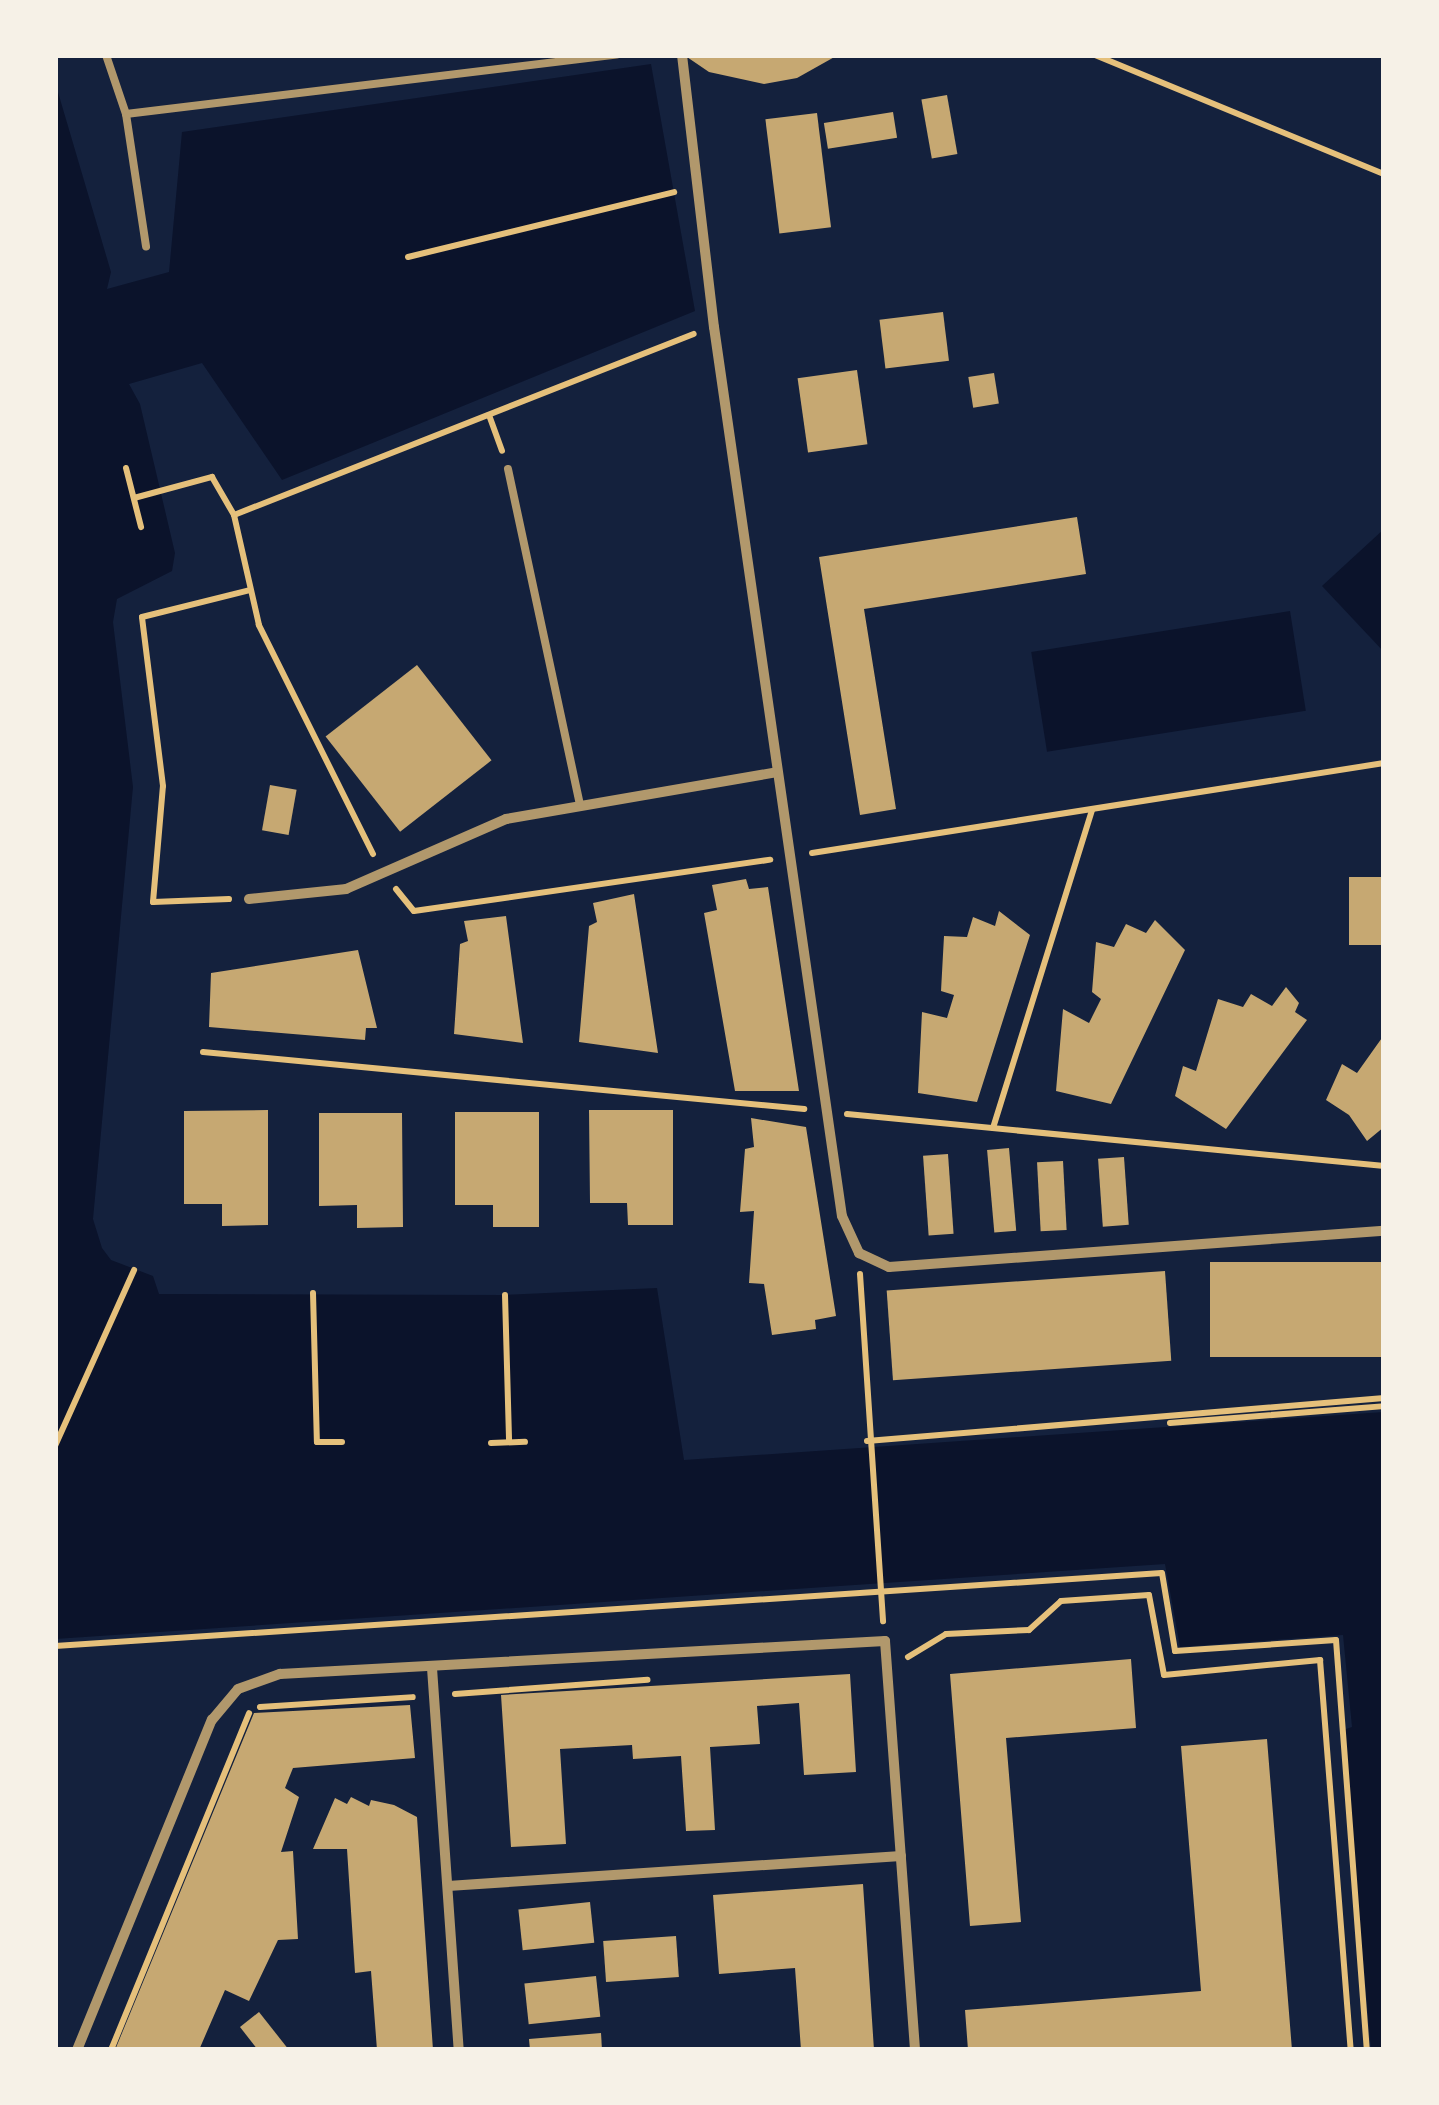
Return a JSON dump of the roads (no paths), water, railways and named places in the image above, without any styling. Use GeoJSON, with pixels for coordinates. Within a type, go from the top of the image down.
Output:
{"type":"FeatureCollection","features":[{"type":"Feature","properties":{"kind":"street"},"geometry":{"type":"LineString","coordinates":[[682,55],[714,326],[842,1216],[859,1253],[889,1267],[1384,1230]]}},
{"type":"Feature","properties":{"kind":"street"},"geometry":{"type":"LineString","coordinates":[[250,899],[346,889],[506,819],[777,772]]}},
{"type":"Feature","properties":{"kind":"street"},"geometry":{"type":"LineString","coordinates":[[76,2050],[212,1720],[238,1689],[280,1674],[885,1641],[915,2050]]}},
{"type":"Feature","properties":{"kind":"street"},"geometry":{"type":"LineString","coordinates":[[432,1668],[459,2050]]}},
{"type":"Feature","properties":{"kind":"street"},"geometry":{"type":"LineString","coordinates":[[448,1886],[901,1856]]}},
{"type":"Feature","properties":{"kind":"lane"},"geometry":{"type":"LineString","coordinates":[[106,55],[126,114],[146,247]]}},
{"type":"Feature","properties":{"kind":"lane"},"geometry":{"type":"LineString","coordinates":[[126,114],[616,55]]}},
{"type":"Feature","properties":{"kind":"lane"},"geometry":{"type":"LineString","coordinates":[[508,468],[580,805]]}},
{"type":"Feature","properties":{"kind":"water"},"geometry":{"type":"Polygon","coordinates":[[[651,64],[695,311],[282,480],[202,363],[129,384],[140,404],[175,553],[172,571],[117,599],[113,622],[133,787],[93,1219],[102,1248],[111,1260],[153,1276],[159,1294],[505,1295],[657,1288],[684,1460],[1384,1412],[1384,2050],[1371,2050],[1343,1730],[1352,1727],[1343,1635],[1180,1647],[1165,1564],[55,1639],[55,82],[111,272],[107,289],[169,272],[182,132],[651,64]]]}},
{"type":"Feature","properties":{"kind":"water"},"geometry":{"type":"Polygon","coordinates":[[[1384,529],[1384,652],[1322,586],[1384,529]]]}},
{"type":"Feature","properties":{"kind":"water"},"geometry":{"type":"Polygon","coordinates":[[[1290,611],[1306,711],[1047,752],[1031,652],[1290,611]]]}}]}
